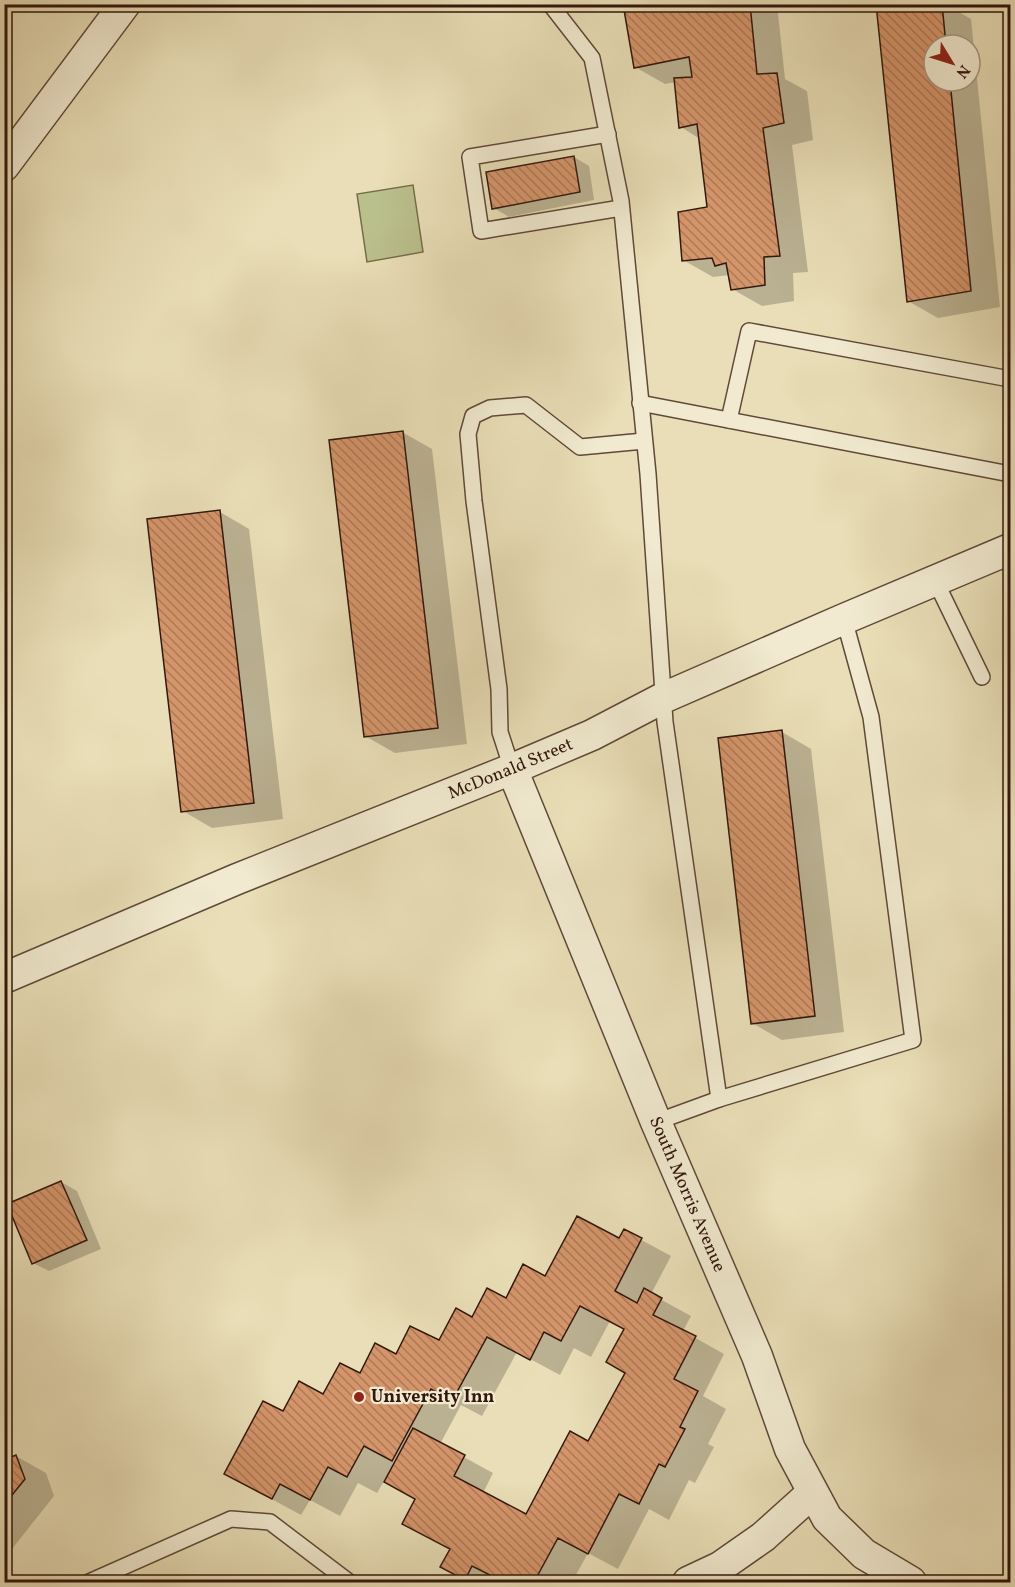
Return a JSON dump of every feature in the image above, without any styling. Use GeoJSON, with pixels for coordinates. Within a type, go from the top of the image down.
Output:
{"type":"FeatureCollection","features":[{"type":"Feature","properties":{"kind":"street"},"geometry":{"type":"LineString","coordinates":[[4,166],[126,4]]}},
{"type":"Feature","properties":{"kind":"street","name":"McDonald Street"},"geometry":{"type":"LineString","coordinates":[[4,978],[237,879],[592,735],[663,698],[1011,549]]}},
{"type":"Feature","properties":{"kind":"street","name":"South Morris Avenue"},"geometry":{"type":"LineString","coordinates":[[512,769],[656,1122],[757,1356],[790,1449],[827,1518],[864,1554],[911,1582]]}},
{"type":"Feature","properties":{"kind":"street"},"geometry":{"type":"LineString","coordinates":[[688,1582],[720,1566],[763,1537],[812,1493]]}},
{"type":"Feature","properties":{"kind":"lane"},"geometry":{"type":"LineString","coordinates":[[550,4],[592,58],[621,208],[644,441],[663,698],[719,1099]]}},
{"type":"Feature","properties":{"kind":"lane"},"geometry":{"type":"LineString","coordinates":[[608,134],[470,157],[481,231],[621,208]]}},
{"type":"Feature","properties":{"kind":"lane"},"geometry":{"type":"LineString","coordinates":[[729,420],[749,331],[1011,379]]}},
{"type":"Feature","properties":{"kind":"lane"},"geometry":{"type":"LineString","coordinates":[[640,403],[1011,474]]}},
{"type":"Feature","properties":{"kind":"lane"},"geometry":{"type":"LineString","coordinates":[[512,769],[500,732],[500,689],[474,501],[468,435],[473,416],[490,408],[526,405],[580,447],[644,441]]}},
{"type":"Feature","properties":{"kind":"lane"},"geometry":{"type":"LineString","coordinates":[[935,580],[982,677]]}},
{"type":"Feature","properties":{"kind":"lane"},"geometry":{"type":"LineString","coordinates":[[656,1122],[719,1099],[913,1040],[872,717],[844,619]]}},
{"type":"Feature","properties":{"kind":"lane"},"geometry":{"type":"LineString","coordinates":[[89,1582],[231,1519],[270,1522],[349,1582]]}},
{"type":"Feature","properties":{"kind":"green space"},"geometry":{"type":"Polygon","coordinates":[[[413,185],[423,252],[367,262],[357,194],[413,185]]]}},
{"type":"Feature","properties":{"kind":"building"},"geometry":{"type":"Polygon","coordinates":[[[623,4],[750,4],[757,74],[777,73],[784,123],[763,128],[780,256],[764,257],[765,285],[731,290],[726,263],[715,266],[712,258],[682,261],[678,212],[707,207],[697,124],[679,128],[674,78],[692,77],[689,57],[634,68],[623,4]]]}},
{"type":"Feature","properties":{"kind":"building"},"geometry":{"type":"Polygon","coordinates":[[[876,4],[942,4],[945,33],[922,33],[922,93],[951,93],[971,291],[907,302],[876,4]]]}},
{"type":"Feature","properties":{"kind":"building"},"geometry":{"type":"Polygon","coordinates":[[[574,156],[580,192],[492,209],[486,172],[574,156]]]}},
{"type":"Feature","properties":{"kind":"building"},"geometry":{"type":"Polygon","coordinates":[[[403,431],[438,728],[364,737],[329,440],[403,431]]]}},
{"type":"Feature","properties":{"kind":"building"},"geometry":{"type":"Polygon","coordinates":[[[220,510],[254,803],[181,812],[147,519],[220,510]]]}},
{"type":"Feature","properties":{"kind":"building"},"geometry":{"type":"Polygon","coordinates":[[[782,730],[815,1016],[751,1024],[718,738],[782,730]]]}},
{"type":"Feature","properties":{"kind":"building"},"geometry":{"type":"Polygon","coordinates":[[[61,1181],[87,1240],[32,1264],[7,1204],[61,1181]]]}},
{"type":"Feature","properties":{"kind":"building","name":"University Inn"},"geometry":{"type":"Polygon","coordinates":[[[577,1216],[619,1238],[624,1229],[642,1238],[615,1291],[637,1303],[644,1288],[662,1298],[653,1315],[696,1336],[674,1379],[698,1391],[680,1427],[685,1429],[665,1467],[659,1464],[639,1504],[619,1494],[588,1554],[558,1538],[534,1582],[504,1582],[472,1566],[465,1580],[440,1567],[450,1549],[402,1524],[415,1499],[384,1482],[413,1428],[465,1455],[454,1476],[526,1514],[570,1431],[588,1441],[625,1373],[606,1362],[624,1329],[580,1306],[561,1341],[544,1332],[530,1360],[487,1337],[452,1401],[431,1389],[392,1461],[364,1446],[347,1477],[328,1467],[310,1500],[280,1484],[272,1499],[224,1474],[263,1401],[283,1411],[299,1381],[323,1394],[340,1363],[360,1373],[375,1343],[396,1354],[410,1326],[439,1340],[456,1308],[472,1317],[487,1288],[506,1298],[523,1264],[545,1276],[577,1216]]]}},
{"type":"Feature","properties":{"kind":"building"},"geometry":{"type":"Polygon","coordinates":[[[16,1455],[25,1479],[4,1505],[4,1460],[16,1455]]]}},
{"type":"Feature","properties":{"kind":"place","name":"University Inn"},"geometry":{"type":"Point","coordinates":[359,1397]}}]}
